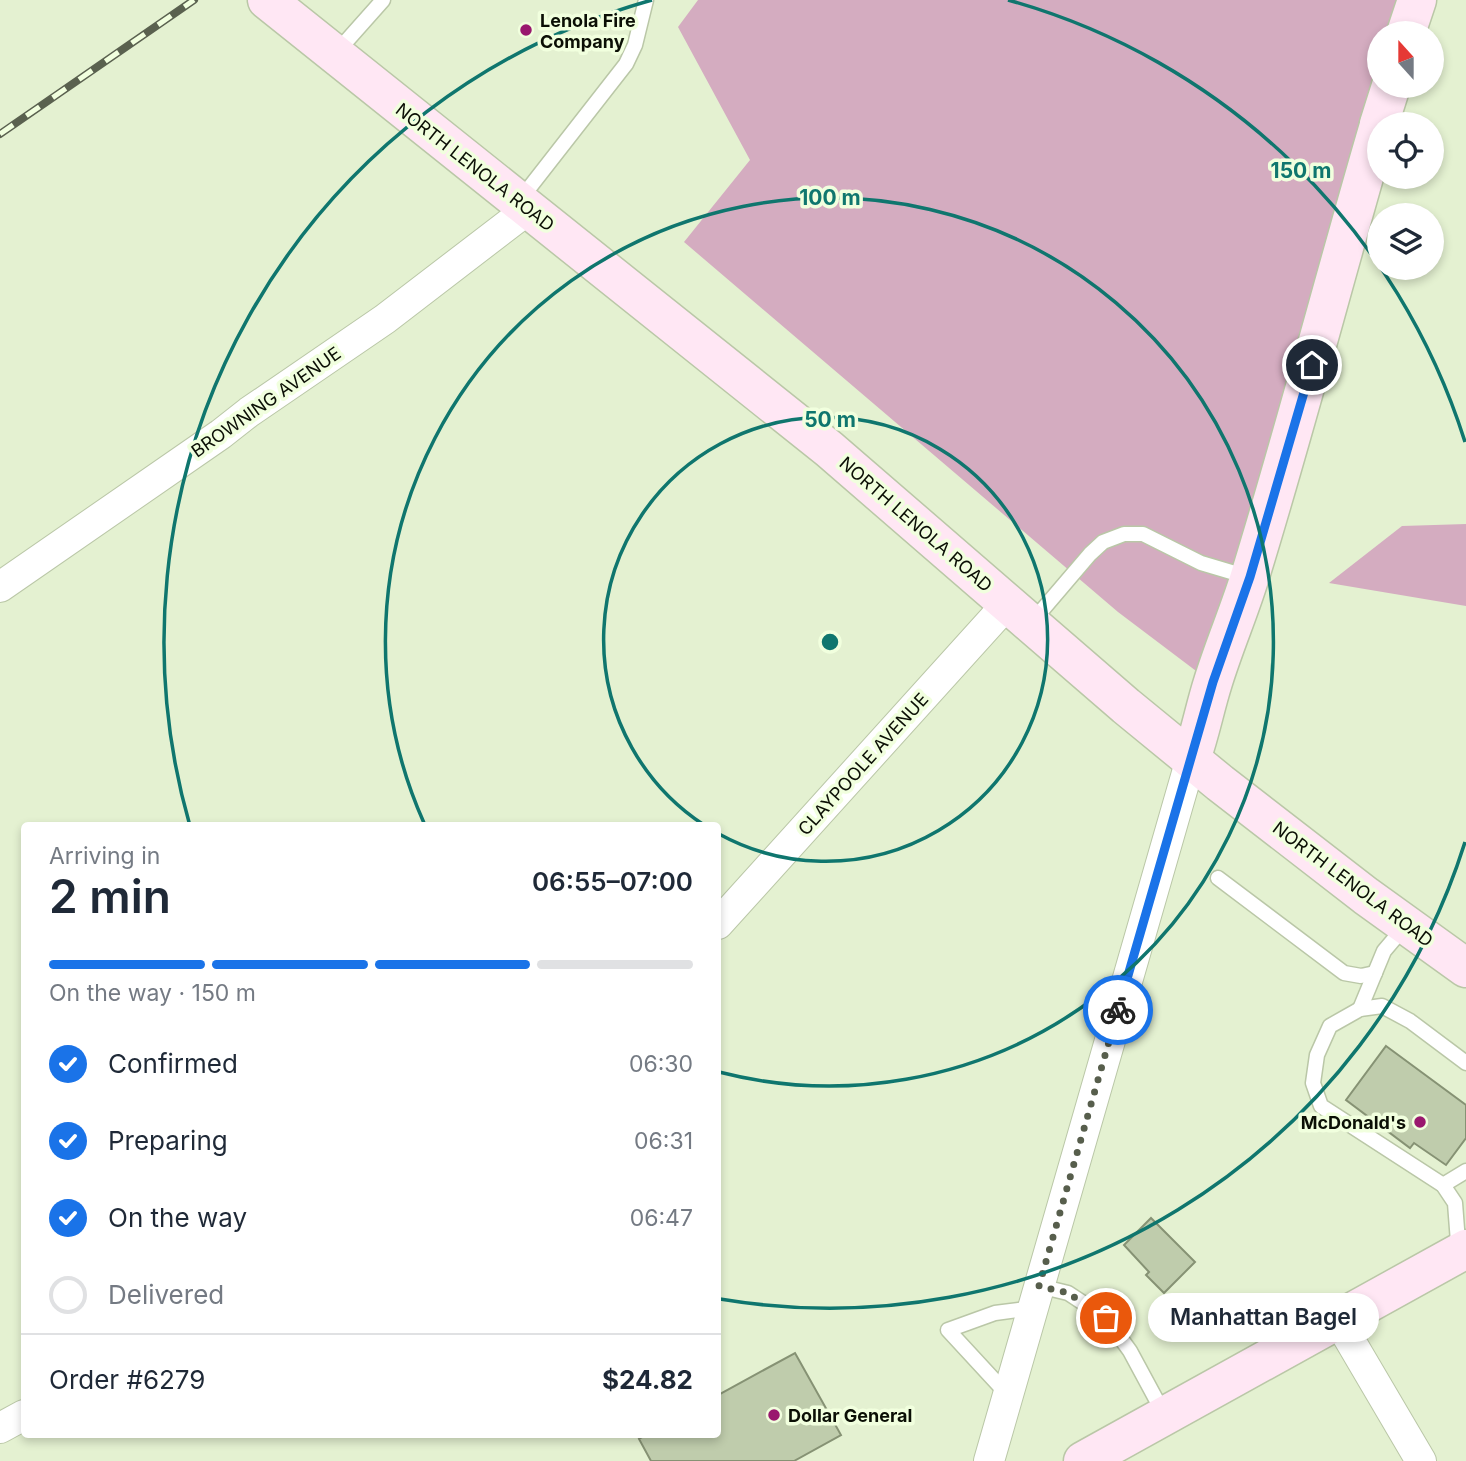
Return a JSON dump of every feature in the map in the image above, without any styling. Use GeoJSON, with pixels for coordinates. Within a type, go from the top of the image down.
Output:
{"type":"FeatureCollection","features":[{"type":"Feature","properties":{"kind":"main road","name":"NORTH LENOLA ROAD"},"geometry":{"type":"LineString","coordinates":[[267,0],[829,449],[1191,759],[1316,859],[1466,968]]}},
{"type":"Feature","properties":{"kind":"main road"},"geometry":{"type":"LineString","coordinates":[[1410,21],[1417,0]]}},
{"type":"Feature","properties":{"kind":"main road"},"geometry":{"type":"LineString","coordinates":[[1191,759],[1213,682],[1250,577],[1303,399],[1322,321],[1367,166]]}},
{"type":"Feature","properties":{"kind":"main road"},"geometry":{"type":"LineString","coordinates":[[1083,1461],[1459,1253]]}},
{"type":"Feature","properties":{"kind":"street","name":"BROWNING AVENUE"},"geometry":{"type":"LineString","coordinates":[[0,587],[385,319],[523,206]]}},
{"type":"Feature","properties":{"kind":"street","name":"CLAYPOOLE AVENUE"},"geometry":{"type":"LineString","coordinates":[[721,921],[1019,613]]}},
{"type":"Feature","properties":{"kind":"street"},"geometry":{"type":"LineString","coordinates":[[989,1461],[1191,759]]}},
{"type":"Feature","properties":{"kind":"street"},"geometry":{"type":"LineString","coordinates":[[1338,1320],[1421,1461]]}},
{"type":"Feature","properties":{"kind":"street"},"geometry":{"type":"LineString","coordinates":[[0,1428],[21,1417]]}},
{"type":"Feature","properties":{"kind":"lane"},"geometry":{"type":"LineString","coordinates":[[334,55],[383,0]]}},
{"type":"Feature","properties":{"kind":"lane"},"geometry":{"type":"LineString","coordinates":[[523,206],[626,64],[635,45],[646,0]]}},
{"type":"Feature","properties":{"kind":"lane"},"geometry":{"type":"LineString","coordinates":[[1019,613],[1103,542],[1124,534],[1143,534],[1201,564],[1250,577]]}},
{"type":"Feature","properties":{"kind":"lane"},"geometry":{"type":"LineString","coordinates":[[1218,878],[1344,973],[1360,976],[1375,973]]}},
{"type":"Feature","properties":{"kind":"lane"},"geometry":{"type":"LineString","coordinates":[[1360,1009],[1384,951],[1406,925]]}},
{"type":"Feature","properties":{"kind":"lane"},"geometry":{"type":"LineString","coordinates":[[1459,1253],[1455,1203],[1443,1185],[1321,1106],[1313,1083],[1317,1055],[1330,1026],[1360,1009],[1381,1006],[1410,1021],[1466,1063]]}},
{"type":"Feature","properties":{"kind":"lane"},"geometry":{"type":"LineString","coordinates":[[1443,1185],[1466,1171]]}},
{"type":"Feature","properties":{"kind":"lane"},"geometry":{"type":"LineString","coordinates":[[1008,1395],[948,1330],[1036,1297],[1068,1293],[1106,1318],[1130,1351],[1165,1416]]}},
{"type":"Feature","properties":{"kind":"shaded area"},"geometry":{"type":"Polygon","coordinates":[[[698,0],[1410,0],[1404,21],[1367,21],[1367,98],[1376,98],[1372,112],[1367,112],[1367,129],[1212,683],[1118,612],[684,242],[750,160],[678,27],[698,0]]]}},
{"type":"Feature","properties":{"kind":"shaded area"},"geometry":{"type":"Polygon","coordinates":[[[1466,524],[1466,606],[1329,583],[1402,526],[1466,524]]]}},
{"type":"Feature","properties":{"kind":"building","name":"McDonald's"},"geometry":{"type":"Polygon","coordinates":[[[1386,1046],[1466,1105],[1466,1138],[1446,1165],[1414,1143],[1410,1148],[1346,1100],[1386,1046]]]}},
{"type":"Feature","properties":{"kind":"building"},"geometry":{"type":"Polygon","coordinates":[[[1151,1218],[1195,1262],[1164,1293],[1146,1275],[1149,1272],[1124,1245],[1151,1218]]]}},
{"type":"Feature","properties":{"kind":"building","name":"Dollar General"},"geometry":{"type":"Polygon","coordinates":[[[795,1353],[841,1435],[794,1461],[651,1461],[641,1438],[721,1438],[721,1393],[795,1353]]]}},
{"type":"Feature","properties":{"kind":"railway"},"geometry":{"type":"LineString","coordinates":[[0,134],[194,0]]}},
{"type":"Feature","properties":{"kind":"way so far"},"geometry":{"type":"LineString","coordinates":[[1106,1318],[1068,1293],[1039,1286],[1118,1010]]}},
{"type":"Feature","properties":{"kind":"place","name":"Lenola Fire Company"},"geometry":{"type":"Point","coordinates":[526,30]}},
{"type":"Feature","properties":{"kind":"place","name":"McDonald's"},"geometry":{"type":"Point","coordinates":[1420,1122]}},
{"type":"Feature","properties":{"kind":"place","name":"Manhattan Bagel"},"geometry":{"type":"Point","coordinates":[1106,1318]}},
{"type":"Feature","properties":{"kind":"place","name":"Dollar General"},"geometry":{"type":"Point","coordinates":[774,1415]}},
{"type":"Feature","properties":{"kind":"route"},"geometry":{"type":"LineString","coordinates":[[1118,1010],[1213,682],[1250,577],[1312,365]]}}]}
